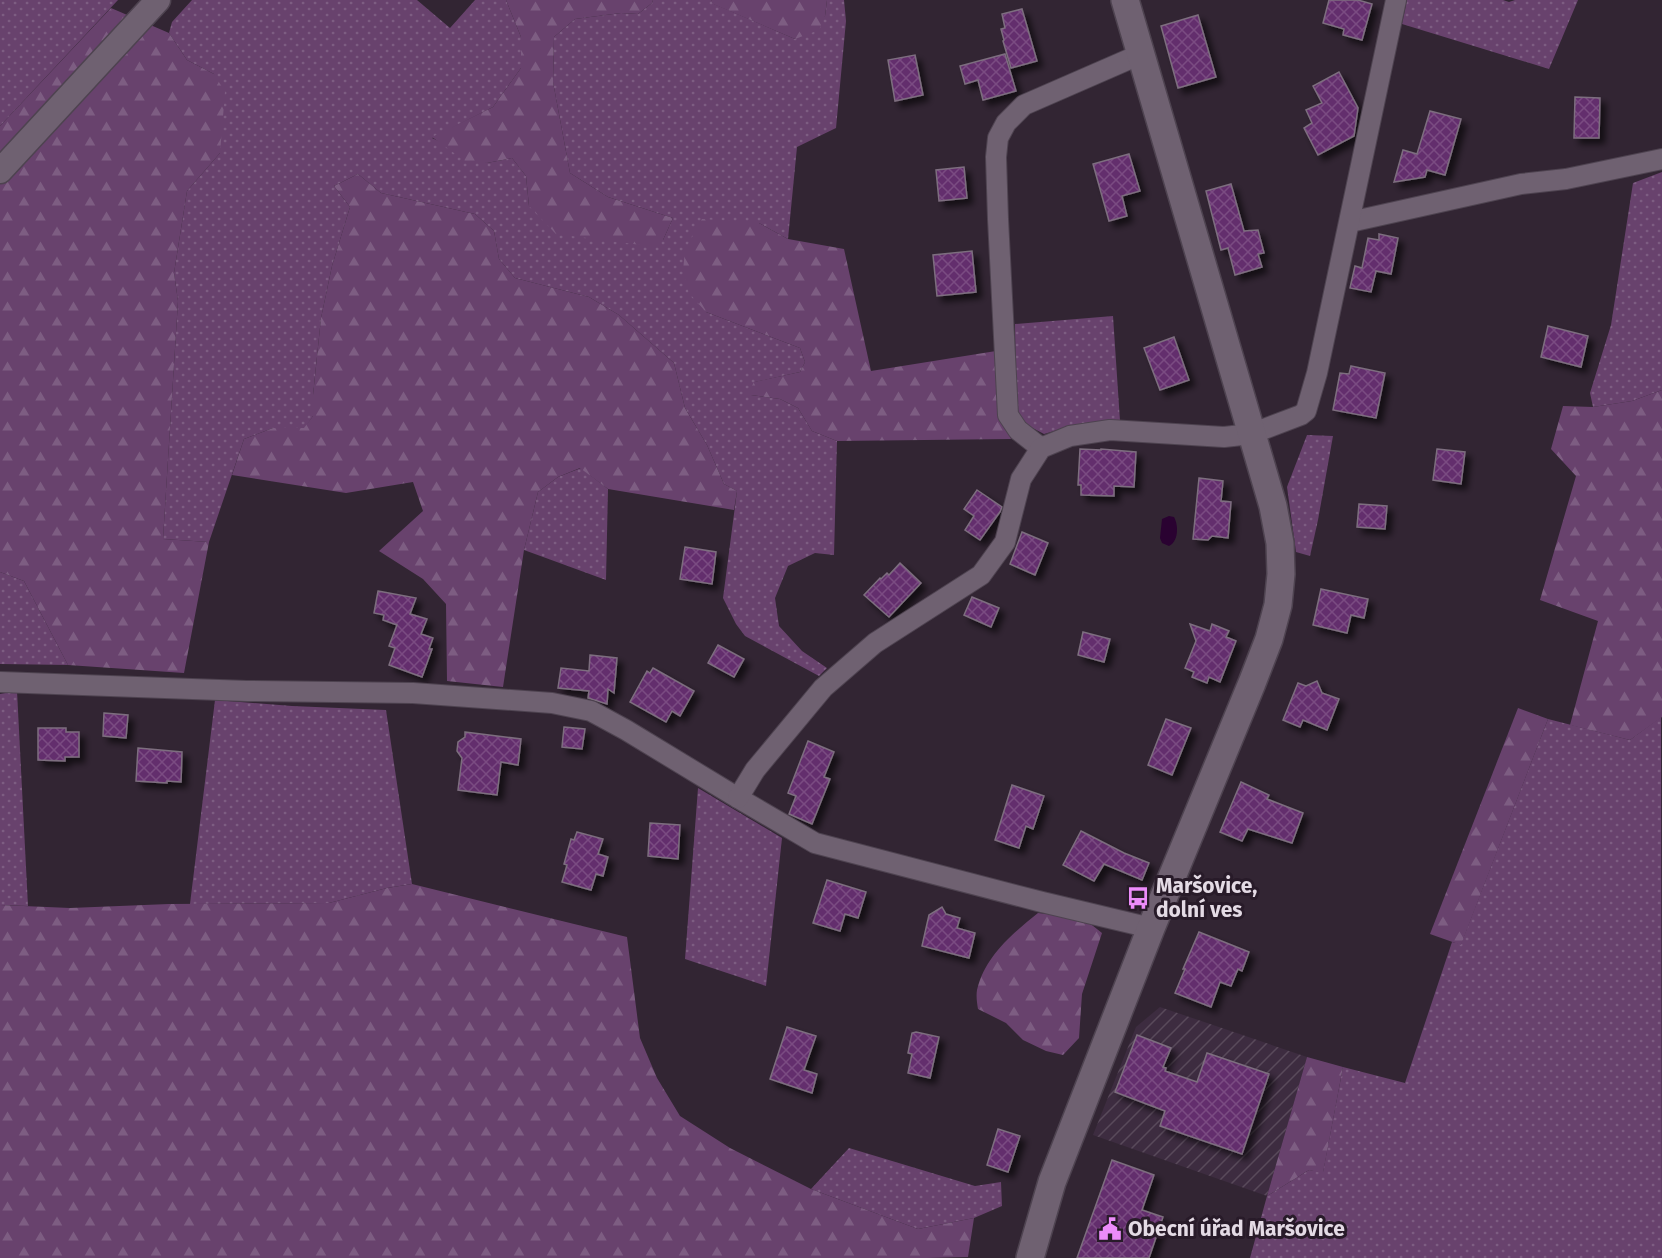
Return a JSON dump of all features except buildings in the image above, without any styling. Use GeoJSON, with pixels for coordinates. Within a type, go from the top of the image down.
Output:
{"type":"FeatureCollection","features":[{"type":"Feature","properties":{"kind":"main road"},"geometry":{"type":"LineString","coordinates":[[1030,1258],[1052,1182],[1151,928],[1269,639],[1278,605],[1281,574],[1280,543],[1273,506],[1125,0]]}},
{"type":"Feature","properties":{"kind":"street"},"geometry":{"type":"LineString","coordinates":[[0,171],[158,0]]}},
{"type":"Feature","properties":{"kind":"street"},"geometry":{"type":"LineString","coordinates":[[738,798],[755,770],[823,688],[875,643],[981,575],[1005,542],[1021,479],[1041,448],[1070,436],[1110,430],[1224,437],[1251,434],[1306,411],[1317,374],[1396,0]]}},
{"type":"Feature","properties":{"kind":"street"},"geometry":{"type":"LineString","coordinates":[[1041,448],[1018,430],[1008,416],[998,219],[996,157],[998,138],[1006,123],[1024,105],[1141,54]]}},
{"type":"Feature","properties":{"kind":"street"},"geometry":{"type":"LineString","coordinates":[[1350,222],[1521,184],[1566,179],[1662,159]]}},
{"type":"Feature","properties":{"kind":"street"},"geometry":{"type":"LineString","coordinates":[[0,682],[247,691],[413,693],[552,703],[591,711],[815,843],[1151,928]]}},
{"type":"Feature","properties":{"kind":"shaded area"},"geometry":{"type":"Polygon","coordinates":[[[1169,516],[1174,517],[1177,529],[1176,537],[1169,546],[1162,543],[1160,538],[1162,519],[1169,516]]]}},
{"type":"Feature","properties":{"kind":"shaded area"},"geometry":{"type":"Polygon","coordinates":[[[1160,1007],[1307,1057],[1267,1196],[1093,1135],[1136,1027],[1160,1007]]]}},
{"type":"Feature","properties":{"kind":"green space"},"geometry":{"type":"Polygon","coordinates":[[[0,0],[118,0],[0,126],[0,0]]]}},
{"type":"Feature","properties":{"kind":"green space"},"geometry":{"type":"Polygon","coordinates":[[[192,0],[417,0],[450,28],[475,0],[506,0],[521,37],[521,68],[493,107],[432,138],[487,163],[512,158],[526,176],[529,206],[663,240],[673,218],[608,197],[570,173],[553,82],[554,37],[575,19],[621,13],[638,14],[653,0],[711,0],[714,4],[795,39],[825,16],[827,0],[844,0],[846,21],[836,128],[797,147],[788,239],[759,223],[706,312],[800,348],[805,362],[800,372],[755,382],[751,395],[780,399],[798,408],[812,431],[837,441],[834,555],[815,553],[788,566],[775,598],[779,626],[802,651],[827,668],[819,676],[745,636],[723,598],[737,491],[724,484],[707,445],[685,408],[674,363],[619,315],[589,297],[515,278],[499,259],[494,231],[475,214],[381,193],[358,174],[334,186],[350,207],[332,266],[321,318],[313,416],[305,428],[273,428],[244,439],[209,542],[163,539],[178,301],[174,273],[187,191],[220,153],[214,74],[187,60],[169,33],[172,22],[192,0]]]}},
{"type":"Feature","properties":{"kind":"green space"},"geometry":{"type":"Polygon","coordinates":[[[506,0],[653,0],[638,14],[621,13],[575,19],[554,37],[553,82],[570,173],[608,197],[673,218],[663,240],[649,246],[556,234],[529,206],[526,176],[512,158],[487,163],[465,161],[432,137],[493,107],[521,68],[521,37],[506,0]]]}},
{"type":"Feature","properties":{"kind":"green space"},"geometry":{"type":"Polygon","coordinates":[[[711,0],[827,0],[825,16],[819,30],[795,39],[713,4],[711,0]]]}},
{"type":"Feature","properties":{"kind":"green space"},"geometry":{"type":"Polygon","coordinates":[[[1407,0],[1503,0],[1509,2],[1515,0],[1578,0],[1549,69],[1402,24],[1407,0]]]}},
{"type":"Feature","properties":{"kind":"green space"},"geometry":{"type":"Polygon","coordinates":[[[111,8],[169,33],[187,60],[214,74],[225,92],[220,153],[187,191],[174,273],[178,301],[163,539],[209,542],[184,673],[68,665],[24,581],[0,572],[0,126],[111,8]]]}},
{"type":"Feature","properties":{"kind":"green space"},"geometry":{"type":"Polygon","coordinates":[[[1662,172],[1662,390],[1632,401],[1593,407],[1590,393],[1611,325],[1633,183],[1662,172]]]}},
{"type":"Feature","properties":{"kind":"green space"},"geometry":{"type":"Polygon","coordinates":[[[358,174],[381,193],[475,214],[494,231],[499,259],[515,278],[589,297],[619,315],[674,363],[685,408],[707,445],[724,484],[737,491],[734,510],[608,489],[580,468],[558,477],[538,492],[524,550],[503,687],[447,681],[446,604],[423,579],[379,551],[423,511],[413,482],[346,493],[232,475],[244,439],[273,428],[304,428],[313,416],[321,318],[332,266],[350,207],[334,186],[358,174]]]}},
{"type":"Feature","properties":{"kind":"green space"},"geometry":{"type":"Polygon","coordinates":[[[702,219],[759,223],[788,239],[844,249],[871,371],[996,351],[1003,419],[1011,439],[837,441],[812,431],[798,408],[780,399],[751,395],[750,390],[754,382],[800,372],[805,362],[800,348],[706,312],[689,293],[683,271],[685,250],[702,219]]]}},
{"type":"Feature","properties":{"kind":"green space"},"geometry":{"type":"Polygon","coordinates":[[[1113,316],[1120,421],[1068,427],[1044,434],[1023,423],[1016,412],[1015,324],[1113,316]]]}},
{"type":"Feature","properties":{"kind":"green space"},"geometry":{"type":"Polygon","coordinates":[[[1662,390],[1662,717],[1630,740],[1570,725],[1598,621],[1540,600],[1576,476],[1551,449],[1563,406],[1593,407],[1632,401],[1662,390]]]}},
{"type":"Feature","properties":{"kind":"green space"},"geometry":{"type":"Polygon","coordinates":[[[1307,435],[1333,436],[1310,556],[1296,552],[1287,487],[1307,435]]]}},
{"type":"Feature","properties":{"kind":"green space"},"geometry":{"type":"Polygon","coordinates":[[[581,468],[608,489],[606,580],[524,550],[538,492],[558,477],[581,468]]]}},
{"type":"Feature","properties":{"kind":"green space"},"geometry":{"type":"Polygon","coordinates":[[[0,572],[24,581],[68,665],[0,664],[0,572]]]}},
{"type":"Feature","properties":{"kind":"green space"},"geometry":{"type":"Polygon","coordinates":[[[17,691],[28,906],[0,905],[0,694],[17,691]]]}},
{"type":"Feature","properties":{"kind":"green space"},"geometry":{"type":"Polygon","coordinates":[[[215,700],[386,710],[412,884],[329,903],[190,904],[215,700]]]}},
{"type":"Feature","properties":{"kind":"green space"},"geometry":{"type":"Polygon","coordinates":[[[1518,708],[1548,719],[1461,945],[1430,934],[1518,708]]]}},
{"type":"Feature","properties":{"kind":"green space"},"geometry":{"type":"Polygon","coordinates":[[[1661,717],[1662,1258],[1250,1258],[1267,1196],[1309,1170],[1323,1172],[1343,1067],[1405,1083],[1452,942],[1461,944],[1548,719],[1630,740],[1661,717]]]}},
{"type":"Feature","properties":{"kind":"green space"},"geometry":{"type":"Polygon","coordinates":[[[698,788],[782,838],[766,986],[685,959],[698,788]]]}},
{"type":"Feature","properties":{"kind":"green space"},"geometry":{"type":"Polygon","coordinates":[[[412,884],[627,937],[640,1038],[657,1078],[680,1116],[730,1148],[811,1189],[918,1229],[974,1218],[968,1257],[0,1258],[0,905],[70,908],[169,904],[329,903],[412,884]]]}},
{"type":"Feature","properties":{"kind":"green space"},"geometry":{"type":"Polygon","coordinates":[[[1038,913],[1083,918],[1102,933],[1082,994],[1079,1038],[1063,1055],[1046,1051],[1023,1040],[1006,1023],[978,1009],[977,990],[986,967],[1009,938],[1038,913]]]}},
{"type":"Feature","properties":{"kind":"green space"},"geometry":{"type":"Polygon","coordinates":[[[1307,1057],[1343,1067],[1323,1173],[1309,1170],[1267,1196],[1307,1057]]]}},
{"type":"Feature","properties":{"kind":"green space"},"geometry":{"type":"Polygon","coordinates":[[[849,1148],[975,1186],[1001,1182],[1002,1206],[974,1218],[918,1229],[811,1189],[849,1148]]]}},
{"type":"Feature","properties":{"kind":"place","name":"Maršovice, dolní ves"},"geometry":{"type":"Point","coordinates":[1138,898]}},
{"type":"Feature","properties":{"kind":"place","name":"Obecní úřad Maršovice"},"geometry":{"type":"Point","coordinates":[1110,1229]}}]}
